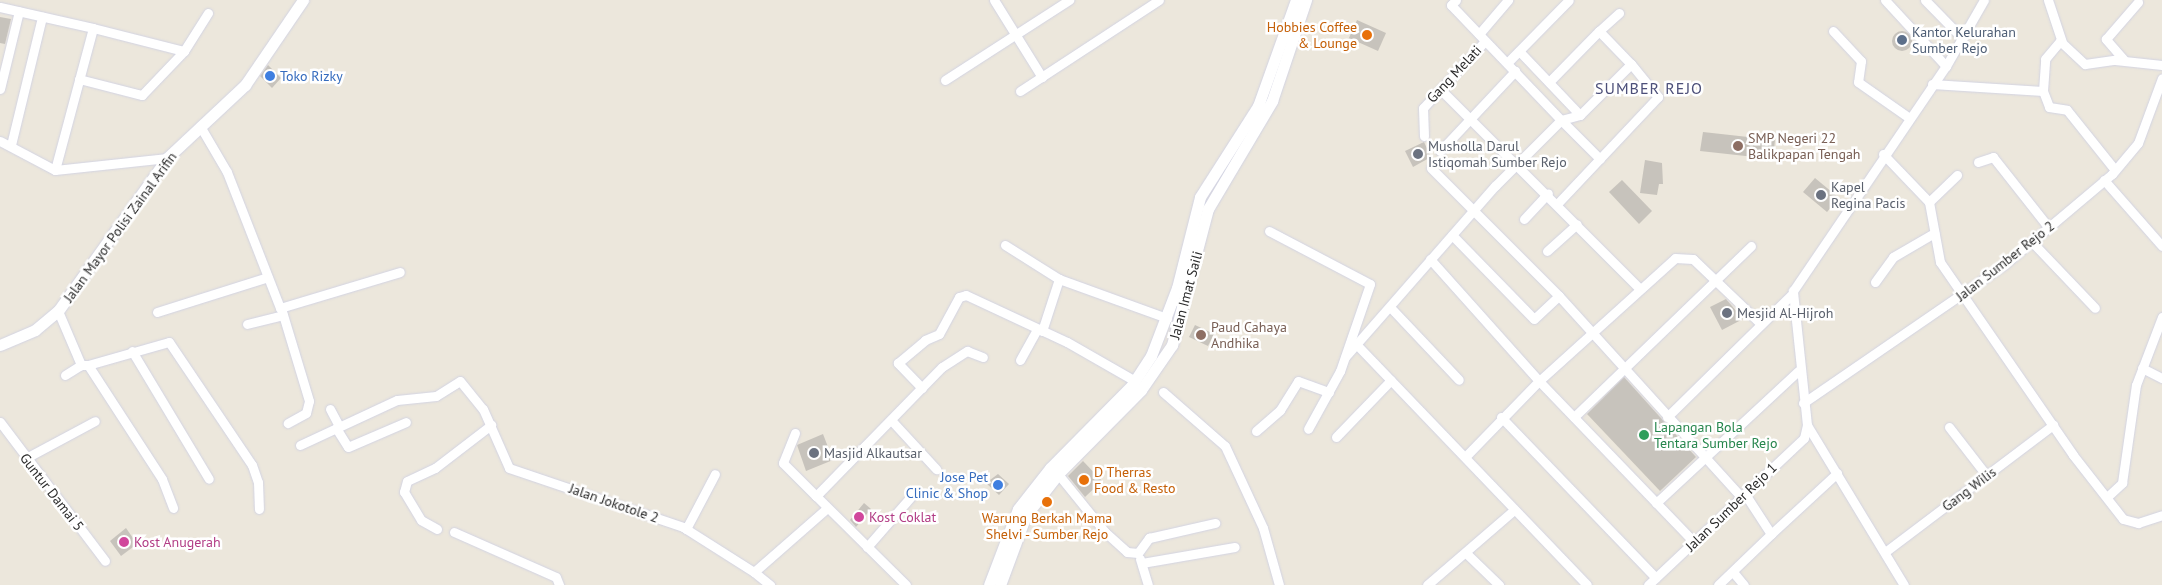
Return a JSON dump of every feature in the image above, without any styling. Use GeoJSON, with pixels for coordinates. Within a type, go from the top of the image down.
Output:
{"type":"FeatureCollection","features":[{"type":"Feature","properties":{"kind":"main road","name":"Jalan Mayor Polisi Zainal Arifin"},"geometry":{"type":"LineString","coordinates":[[0,345],[35,330],[58,311],[167,158],[245,85],[303,0]]}},
{"type":"Feature","properties":{"kind":"main road","name":"Jalan Imat Saili"},"geometry":{"type":"LineString","coordinates":[[1000,585],[1026,515],[1058,474],[1118,415],[1165,359],[1183,314],[1208,209],[1267,87],[1296,0]]}},
{"type":"Feature","properties":{"kind":"main road","name":"Jalan Imat Saili"},"geometry":{"type":"LineString","coordinates":[[989,585],[1010,525],[1030,492],[1135,380],[1167,318],[1196,209],[1231,162],[1272,101],[1306,0]]}},
{"type":"Feature","properties":{"kind":"street"},"geometry":{"type":"LineString","coordinates":[[994,0],[1042,77]]}},
{"type":"Feature","properties":{"kind":"street"},"geometry":{"type":"LineString","coordinates":[[945,80],[1069,0]]}},
{"type":"Feature","properties":{"kind":"street"},"geometry":{"type":"LineString","coordinates":[[1020,91],[1146,3],[1159,0]]}},
{"type":"Feature","properties":{"kind":"street","name":"Gang Melati"},"geometry":{"type":"LineString","coordinates":[[1424,136],[1422,111],[1442,90],[1508,0]]}},
{"type":"Feature","properties":{"kind":"street"},"geometry":{"type":"LineString","coordinates":[[1508,63],[1569,0]]}},
{"type":"Feature","properties":{"kind":"street"},"geometry":{"type":"LineString","coordinates":[[1885,0],[1946,66]]}},
{"type":"Feature","properties":{"kind":"street"},"geometry":{"type":"LineString","coordinates":[[1925,0],[1963,39]]}},
{"type":"Feature","properties":{"kind":"street"},"geometry":{"type":"LineString","coordinates":[[1667,417],[1791,295],[1908,117],[1946,66],[1984,0]]}},
{"type":"Feature","properties":{"kind":"street"},"geometry":{"type":"LineString","coordinates":[[2048,0],[2062,42],[2085,64],[2124,60],[2162,65]]}},
{"type":"Feature","properties":{"kind":"street"},"geometry":{"type":"LineString","coordinates":[[1451,2],[1482,37],[1600,159]]}},
{"type":"Feature","properties":{"kind":"street"},"geometry":{"type":"LineString","coordinates":[[2124,60],[2106,39],[2138,2]]}},
{"type":"Feature","properties":{"kind":"street"},"geometry":{"type":"LineString","coordinates":[[0,7],[184,51]]}},
{"type":"Feature","properties":{"kind":"street"},"geometry":{"type":"LineString","coordinates":[[0,90],[19,11]]}},
{"type":"Feature","properties":{"kind":"street"},"geometry":{"type":"LineString","coordinates":[[79,79],[142,95],[184,51],[208,13]]}},
{"type":"Feature","properties":{"kind":"street"},"geometry":{"type":"LineString","coordinates":[[1550,82],[1619,13]]}},
{"type":"Feature","properties":{"kind":"street"},"geometry":{"type":"LineString","coordinates":[[11,145],[42,17]]}},
{"type":"Feature","properties":{"kind":"street"},"geometry":{"type":"LineString","coordinates":[[55,170],[93,28]]}},
{"type":"Feature","properties":{"kind":"street"},"geometry":{"type":"LineString","coordinates":[[1833,30],[1861,61],[1858,82],[1908,117]]}},
{"type":"Feature","properties":{"kind":"street"},"geometry":{"type":"LineString","coordinates":[[1558,203],[1658,97],[1631,64],[1599,31]]}},
{"type":"Feature","properties":{"kind":"street"},"geometry":{"type":"LineString","coordinates":[[2062,42],[2045,59],[2043,91],[2049,107],[2067,110],[2071,121],[2115,170]]}},
{"type":"Feature","properties":{"kind":"street"},"geometry":{"type":"LineString","coordinates":[[1520,52],[1580,115]]}},
{"type":"Feature","properties":{"kind":"street"},"geometry":{"type":"LineString","coordinates":[[1346,356],[1357,346],[1430,259],[1518,163],[1561,120],[1580,115],[1631,64]]}},
{"type":"Feature","properties":{"kind":"street"},"geometry":{"type":"LineString","coordinates":[[1440,151],[1515,71]]}},
{"type":"Feature","properties":{"kind":"street","name":"Jalan Sumber Rejo 2"},"geometry":{"type":"LineString","coordinates":[[1803,403],[1964,294],[2032,242],[2104,180],[2138,144],[2162,78]]}},
{"type":"Feature","properties":{"kind":"street"},"geometry":{"type":"LineString","coordinates":[[1932,84],[2043,91]]}},
{"type":"Feature","properties":{"kind":"street"},"geometry":{"type":"LineString","coordinates":[[1442,90],[1558,203],[1639,288]]}},
{"type":"Feature","properties":{"kind":"street"},"geometry":{"type":"LineString","coordinates":[[200,126],[227,172],[282,312],[309,402],[306,413],[288,423]]}},
{"type":"Feature","properties":{"kind":"street"},"geometry":{"type":"LineString","coordinates":[[0,141],[11,145],[55,170],[167,158]]}},
{"type":"Feature","properties":{"kind":"street"},"geometry":{"type":"LineString","coordinates":[[1883,154],[1929,202],[1940,262],[2053,425],[2107,497],[2131,523],[2162,515]]}},
{"type":"Feature","properties":{"kind":"street"},"geometry":{"type":"LineString","coordinates":[[1978,162],[1993,157],[2048,228]]}},
{"type":"Feature","properties":{"kind":"street"},"geometry":{"type":"LineString","coordinates":[[1431,168],[1475,209],[1559,296],[1667,417],[1743,496],[1771,534]]}},
{"type":"Feature","properties":{"kind":"street"},"geometry":{"type":"LineString","coordinates":[[1929,202],[1957,175]]}},
{"type":"Feature","properties":{"kind":"street"},"geometry":{"type":"LineString","coordinates":[[2104,180],[2162,246]]}},
{"type":"Feature","properties":{"kind":"street"},"geometry":{"type":"LineString","coordinates":[[1524,219],[1548,193]]}},
{"type":"Feature","properties":{"kind":"street"},"geometry":{"type":"LineString","coordinates":[[1548,251],[1577,224]]}},
{"type":"Feature","properties":{"kind":"street"},"geometry":{"type":"LineString","coordinates":[[1269,230],[1369,282],[1346,356],[1329,392],[1308,429]]}},
{"type":"Feature","properties":{"kind":"street"},"geometry":{"type":"LineString","coordinates":[[1875,282],[1893,257],[1934,234]]}},
{"type":"Feature","properties":{"kind":"street"},"geometry":{"type":"LineString","coordinates":[[1452,235],[1534,319],[1559,296]]}},
{"type":"Feature","properties":{"kind":"street"},"geometry":{"type":"LineString","coordinates":[[2032,242],[2095,308]]}},
{"type":"Feature","properties":{"kind":"street"},"geometry":{"type":"LineString","coordinates":[[1005,245],[1059,279],[1167,318]]}},
{"type":"Feature","properties":{"kind":"street"},"geometry":{"type":"LineString","coordinates":[[1574,418],[1718,282],[1751,246]]}},
{"type":"Feature","properties":{"kind":"street"},"geometry":{"type":"LineString","coordinates":[[1466,456],[1501,417],[1639,288],[1683,256],[1693,259],[1761,324]]}},
{"type":"Feature","properties":{"kind":"street"},"geometry":{"type":"LineString","coordinates":[[1430,259],[1539,382],[1694,542]]}},
{"type":"Feature","properties":{"kind":"street"},"geometry":{"type":"LineString","coordinates":[[246,324],[400,272]]}},
{"type":"Feature","properties":{"kind":"street"},"geometry":{"type":"LineString","coordinates":[[157,312],[268,277]]}},
{"type":"Feature","properties":{"kind":"street"},"geometry":{"type":"LineString","coordinates":[[1020,360],[1040,330],[1059,279]]}},
{"type":"Feature","properties":{"kind":"street"},"geometry":{"type":"LineString","coordinates":[[924,386],[898,363],[942,332],[962,295],[1040,330],[1135,380]]}},
{"type":"Feature","properties":{"kind":"street"},"geometry":{"type":"LineString","coordinates":[[1791,295],[1798,371],[1807,425],[1903,584]]}},
{"type":"Feature","properties":{"kind":"street"},"geometry":{"type":"LineString","coordinates":[[1390,307],[1460,380]]}},
{"type":"Feature","properties":{"kind":"street"},"geometry":{"type":"LineString","coordinates":[[58,311],[85,365],[162,479],[173,508]]}},
{"type":"Feature","properties":{"kind":"street"},"geometry":{"type":"LineString","coordinates":[[2107,497],[2122,483],[2142,368],[2162,317]]}},
{"type":"Feature","properties":{"kind":"street"},"geometry":{"type":"LineString","coordinates":[[65,375],[85,365],[169,342],[252,466],[258,482],[259,509]]}},
{"type":"Feature","properties":{"kind":"street"},"geometry":{"type":"LineString","coordinates":[[1357,346],[1466,456],[1514,510],[1587,585]]}},
{"type":"Feature","properties":{"kind":"street"},"geometry":{"type":"LineString","coordinates":[[132,351],[209,479]]}},
{"type":"Feature","properties":{"kind":"street"},"geometry":{"type":"LineString","coordinates":[[816,496],[924,386],[962,353],[983,358]]}},
{"type":"Feature","properties":{"kind":"street"},"geometry":{"type":"LineString","coordinates":[[2142,368],[2162,378]]}},
{"type":"Feature","properties":{"kind":"street"},"geometry":{"type":"LineString","coordinates":[[1656,503],[1798,371]]}},
{"type":"Feature","properties":{"kind":"street","name":"Jalan Jokotole 2"},"geometry":{"type":"LineString","coordinates":[[300,445],[408,396],[436,396],[458,380],[491,425],[512,470],[686,529],[754,572],[770,585]]}},
{"type":"Feature","properties":{"kind":"street"},"geometry":{"type":"LineString","coordinates":[[1336,437],[1391,380]]}},
{"type":"Feature","properties":{"kind":"street"},"geometry":{"type":"LineString","coordinates":[[1256,431],[1280,410],[1298,381],[1329,392]]}},
{"type":"Feature","properties":{"kind":"street"},"geometry":{"type":"LineString","coordinates":[[1163,392],[1225,446],[1263,528],[1279,585]]}},
{"type":"Feature","properties":{"kind":"street"},"geometry":{"type":"LineString","coordinates":[[330,409],[348,447],[406,422]]}},
{"type":"Feature","properties":{"kind":"street"},"geometry":{"type":"LineString","coordinates":[[1501,417],[1656,578]]}},
{"type":"Feature","properties":{"kind":"street"},"geometry":{"type":"LineString","coordinates":[[891,420],[936,469]]}},
{"type":"Feature","properties":{"kind":"street","name":"Guntur Damai 5"},"geometry":{"type":"LineString","coordinates":[[0,422],[105,560]]}},
{"type":"Feature","properties":{"kind":"street"},"geometry":{"type":"LineString","coordinates":[[26,458],[95,422]]}},
{"type":"Feature","properties":{"kind":"street"},"geometry":{"type":"LineString","coordinates":[[437,529],[421,520],[404,488],[411,477],[435,468],[491,425]]}},
{"type":"Feature","properties":{"kind":"street","name":"Jalan Sumber Rejo 1"},"geometry":{"type":"LineString","coordinates":[[1648,585],[1804,438],[1807,425]]}},
{"type":"Feature","properties":{"kind":"street","name":"Gang Wilis"},"geometry":{"type":"LineString","coordinates":[[1885,552],[2053,425]]}},
{"type":"Feature","properties":{"kind":"street"},"geometry":{"type":"LineString","coordinates":[[1949,427],[1987,476]]}},
{"type":"Feature","properties":{"kind":"street"},"geometry":{"type":"LineString","coordinates":[[795,433],[783,464],[906,585]]}},
{"type":"Feature","properties":{"kind":"street"},"geometry":{"type":"LineString","coordinates":[[686,529],[715,474]]}},
{"type":"Feature","properties":{"kind":"street"},"geometry":{"type":"LineString","coordinates":[[1058,474],[1105,532],[1127,552],[1138,553]]}},
{"type":"Feature","properties":{"kind":"street"},"geometry":{"type":"LineString","coordinates":[[1718,585],[1836,474]]}},
{"type":"Feature","properties":{"kind":"street"},"geometry":{"type":"LineString","coordinates":[[867,547],[915,492]]}},
{"type":"Feature","properties":{"kind":"street"},"geometry":{"type":"LineString","coordinates":[[754,572],[827,508]]}},
{"type":"Feature","properties":{"kind":"street"},"geometry":{"type":"LineString","coordinates":[[1427,585],[1467,554],[1514,510]]}},
{"type":"Feature","properties":{"kind":"street"},"geometry":{"type":"LineString","coordinates":[[1138,553],[1149,538],[1215,523]]}},
{"type":"Feature","properties":{"kind":"street"},"geometry":{"type":"LineString","coordinates":[[454,532],[556,577],[559,585]]}},
{"type":"Feature","properties":{"kind":"street"},"geometry":{"type":"LineString","coordinates":[[1142,563],[1235,547]]}},
{"type":"Feature","properties":{"kind":"street"},"geometry":{"type":"LineString","coordinates":[[1138,553],[1148,585]]}},
{"type":"Feature","properties":{"kind":"street"},"geometry":{"type":"LineString","coordinates":[[1467,554],[1499,585]]}},
{"type":"Feature","properties":{"kind":"street"},"geometry":{"type":"LineString","coordinates":[[1733,572],[1744,585]]}},
{"type":"Feature","properties":{"kind":"building"},"geometry":{"type":"Polygon","coordinates":[[[0,17],[11,19],[5,44],[0,43],[0,17]]]}},
{"type":"Feature","properties":{"kind":"building","name":"Hobbies Coffee & Lounge"},"geometry":{"type":"Polygon","coordinates":[[[1357,20],[1386,33],[1378,51],[1349,38],[1357,20]]]}},
{"type":"Feature","properties":{"kind":"building","name":"Kantor Kelurahan Sumber Rejo"},"geometry":{"type":"Polygon","coordinates":[[[1902,31],[1909,34],[1912,41],[1909,48],[1902,51],[1895,48],[1892,41],[1895,34],[1902,31]]]}},
{"type":"Feature","properties":{"kind":"building","name":"Toko Rizky"},"geometry":{"type":"Polygon","coordinates":[[[268,65],[281,78],[272,88],[260,76],[268,65]]]}},
{"type":"Feature","properties":{"kind":"building","name":"SMP Negeri 22 Balikpapan Tengah"},"geometry":{"type":"Polygon","coordinates":[[[1703,132],[1775,140],[1773,159],[1700,151],[1703,132]]]}},
{"type":"Feature","properties":{"kind":"building","name":"Musholla Darul Istiqomah Sumber Rejo"},"geometry":{"type":"Polygon","coordinates":[[[1424,142],[1431,157],[1413,167],[1405,151],[1424,142]]]}},
{"type":"Feature","properties":{"kind":"building"},"geometry":{"type":"Polygon","coordinates":[[[1645,160],[1662,163],[1663,184],[1659,184],[1657,195],[1640,193],[1645,160]]]}},
{"type":"Feature","properties":{"kind":"building","name":"Kapel Regina Pacis"},"geometry":{"type":"Polygon","coordinates":[[[1815,178],[1839,198],[1827,212],[1803,192],[1815,178]]]}},
{"type":"Feature","properties":{"kind":"building"},"geometry":{"type":"Polygon","coordinates":[[[1622,180],[1652,211],[1639,224],[1609,192],[1622,180]]]}},
{"type":"Feature","properties":{"kind":"building","name":"Mesjid Al-Hijroh"},"geometry":{"type":"Polygon","coordinates":[[[1726,299],[1743,319],[1722,330],[1710,307],[1726,299]]]}},
{"type":"Feature","properties":{"kind":"building","name":"Paud Cahaya Andhika"},"geometry":{"type":"Polygon","coordinates":[[[1195,325],[1214,334],[1208,346],[1189,337],[1195,325]]]}},
{"type":"Feature","properties":{"kind":"building","name":"Lapangan Bola Tentara Sumber Rejo"},"geometry":{"type":"Polygon","coordinates":[[[1624,377],[1696,457],[1660,491],[1587,414],[1624,377]]]}},
{"type":"Feature","properties":{"kind":"building","name":"Masjid Alkautsar"},"geometry":{"type":"Polygon","coordinates":[[[823,434],[833,460],[806,471],[797,445],[823,434]]]}},
{"type":"Feature","properties":{"kind":"building","name":"D Therras Food & Resto"},"geometry":{"type":"Polygon","coordinates":[[[1083,461],[1102,481],[1085,497],[1068,476],[1083,461]]]}},
{"type":"Feature","properties":{"kind":"building","name":"Jose Pet Clinic & Shop"},"geometry":{"type":"Polygon","coordinates":[[[998,474],[1009,484],[999,495],[986,483],[998,474]]]}},
{"type":"Feature","properties":{"kind":"building","name":"Kost Coklat"},"geometry":{"type":"Polygon","coordinates":[[[864,503],[871,509],[856,527],[850,520],[864,503]]]}},
{"type":"Feature","properties":{"kind":"building","name":"Kost Anugerah"},"geometry":{"type":"Polygon","coordinates":[[[126,528],[137,544],[121,556],[110,541],[126,528]]]}},
{"type":"Feature","properties":{"kind":"place","name":"Hobbies Coffee & Lounge"},"geometry":{"type":"Point","coordinates":[1367,35]}},
{"type":"Feature","properties":{"kind":"place","name":"Kantor Kelurahan Sumber Rejo"},"geometry":{"type":"Point","coordinates":[1902,40]}},
{"type":"Feature","properties":{"kind":"place","name":"Toko Rizky"},"geometry":{"type":"Point","coordinates":[270,76]}},
{"type":"Feature","properties":{"kind":"place","name":"SMP Negeri 22 Balikpapan Tengah"},"geometry":{"type":"Point","coordinates":[1738,146]}},
{"type":"Feature","properties":{"kind":"place","name":"Musholla Darul Istiqomah Sumber Rejo"},"geometry":{"type":"Point","coordinates":[1418,154]}},
{"type":"Feature","properties":{"kind":"place","name":"Kapel Regina Pacis"},"geometry":{"type":"Point","coordinates":[1821,195]}},
{"type":"Feature","properties":{"kind":"place","name":"Mesjid Al-Hijroh"},"geometry":{"type":"Point","coordinates":[1727,313]}},
{"type":"Feature","properties":{"kind":"place","name":"Paud Cahaya Andhika"},"geometry":{"type":"Point","coordinates":[1201,335]}},
{"type":"Feature","properties":{"kind":"place","name":"Lapangan Bola Tentara Sumber Rejo"},"geometry":{"type":"Point","coordinates":[1644,435]}},
{"type":"Feature","properties":{"kind":"place","name":"Masjid Alkautsar"},"geometry":{"type":"Point","coordinates":[814,453]}},
{"type":"Feature","properties":{"kind":"place","name":"D Therras Food & Resto"},"geometry":{"type":"Point","coordinates":[1084,480]}},
{"type":"Feature","properties":{"kind":"place","name":"Jose Pet Clinic & Shop"},"geometry":{"type":"Point","coordinates":[998,485]}},
{"type":"Feature","properties":{"kind":"place","name":"Warung Berkah Mama Shelvi - Sumber Rejo"},"geometry":{"type":"Point","coordinates":[1047,502]}},
{"type":"Feature","properties":{"kind":"place","name":"Kost Coklat"},"geometry":{"type":"Point","coordinates":[859,517]}},
{"type":"Feature","properties":{"kind":"place","name":"Kost Anugerah"},"geometry":{"type":"Point","coordinates":[124,542]}},
{"type":"Feature","properties":{"kind":"district","name":"SUMBER REJO"},"geometry":{"type":"Point","coordinates":[1649,88]}}]}
